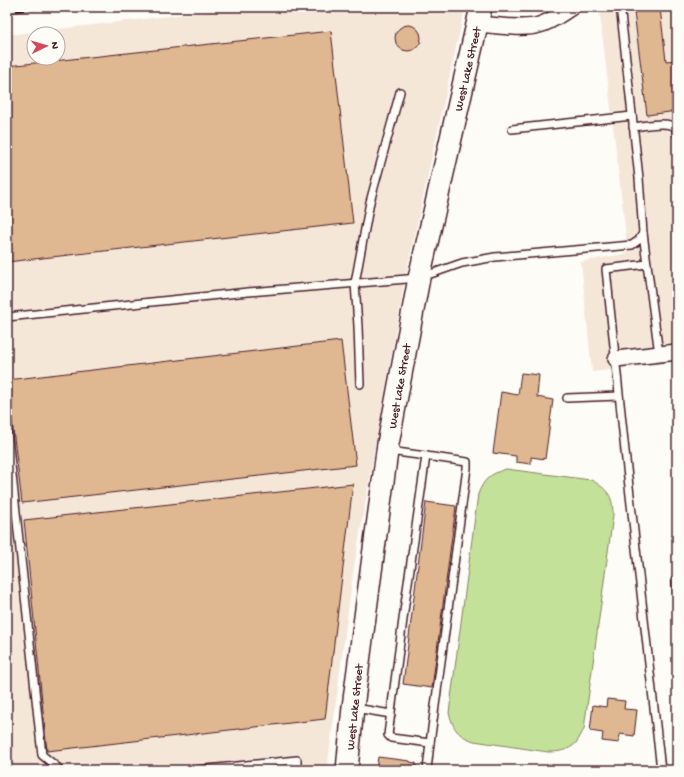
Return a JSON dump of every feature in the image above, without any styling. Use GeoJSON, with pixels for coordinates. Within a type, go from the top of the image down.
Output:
{"type":"FeatureCollection","features":[{"type":"Feature","properties":{"kind":"main road","name":"West Lake Street"},"geometry":{"type":"LineString","coordinates":[[347,770],[353,707],[387,451],[419,278],[479,16]]}},
{"type":"Feature","properties":{"kind":"street"},"geometry":{"type":"LineString","coordinates":[[479,16],[526,28],[551,20],[572,7]]}},
{"type":"Feature","properties":{"kind":"street"},"geometry":{"type":"LineString","coordinates":[[616,359],[677,352]]}},
{"type":"Feature","properties":{"kind":"lane"},"geometry":{"type":"LineString","coordinates":[[620,7],[639,178],[642,233],[659,354]]}},
{"type":"Feature","properties":{"kind":"lane"},"geometry":{"type":"LineString","coordinates":[[360,384],[355,284],[370,202],[400,92]]}},
{"type":"Feature","properties":{"kind":"lane"},"geometry":{"type":"LineString","coordinates":[[512,129],[632,116]]}},
{"type":"Feature","properties":{"kind":"lane"},"geometry":{"type":"LineString","coordinates":[[634,127],[673,124],[676,128],[677,134]]}},
{"type":"Feature","properties":{"kind":"lane"},"geometry":{"type":"LineString","coordinates":[[7,317],[248,292],[419,278],[462,263],[495,257],[632,245],[639,240],[642,233]]}},
{"type":"Feature","properties":{"kind":"lane"},"geometry":{"type":"LineString","coordinates":[[647,264],[606,269],[661,770]]}},
{"type":"Feature","properties":{"kind":"lane"},"geometry":{"type":"LineString","coordinates":[[567,398],[619,396]]}},
{"type":"Feature","properties":{"kind":"lane"},"geometry":{"type":"LineString","coordinates":[[7,428],[42,755],[59,770]]}},
{"type":"Feature","properties":{"kind":"lane"},"geometry":{"type":"LineString","coordinates":[[387,451],[467,462],[427,770]]}},
{"type":"Feature","properties":{"kind":"lane"},"geometry":{"type":"LineString","coordinates":[[426,456],[388,735],[391,738],[430,743]]}},
{"type":"Feature","properties":{"kind":"lane"},"geometry":{"type":"LineString","coordinates":[[353,707],[391,714]]}},
{"type":"Feature","properties":{"kind":"lane"},"geometry":{"type":"LineString","coordinates":[[198,770],[297,760],[297,770]]}},
{"type":"Feature","properties":{"kind":"shaded area"},"geometry":{"type":"Polygon","coordinates":[[[246,7],[465,7],[405,279],[353,573],[327,770],[7,770],[7,35],[26,33],[26,66],[66,66],[66,28],[246,7]]]}},
{"type":"Feature","properties":{"kind":"shaded area"},"geometry":{"type":"Polygon","coordinates":[[[599,7],[677,7],[677,362],[592,372],[581,262],[628,253],[599,7]]]}},
{"type":"Feature","properties":{"kind":"green space"},"geometry":{"type":"Polygon","coordinates":[[[506,469],[591,480],[605,490],[611,498],[613,508],[584,729],[576,743],[570,748],[559,751],[548,752],[474,741],[457,731],[449,713],[478,494],[488,478],[506,469]]]}},
{"type":"Feature","properties":{"kind":"building"},"geometry":{"type":"Polygon","coordinates":[[[660,8],[666,61],[677,60],[677,111],[647,115],[634,12],[660,8]]]}},
{"type":"Feature","properties":{"kind":"building"},"geometry":{"type":"Polygon","coordinates":[[[408,25],[417,29],[421,38],[417,47],[408,51],[399,47],[395,38],[399,29],[408,25]]]}},
{"type":"Feature","properties":{"kind":"building"},"geometry":{"type":"Polygon","coordinates":[[[331,31],[353,223],[7,262],[7,66],[26,64],[26,66],[66,66],[66,60],[331,31]]]}},
{"type":"Feature","properties":{"kind":"building"},"geometry":{"type":"Polygon","coordinates":[[[341,341],[356,465],[22,503],[7,380],[341,341]]]}},
{"type":"Feature","properties":{"kind":"building"},"geometry":{"type":"Polygon","coordinates":[[[521,373],[539,375],[537,397],[553,400],[545,459],[531,457],[531,464],[516,462],[516,456],[493,453],[501,392],[518,395],[521,373]]]}},
{"type":"Feature","properties":{"kind":"building"},"geometry":{"type":"Polygon","coordinates":[[[353,484],[325,719],[47,751],[24,520],[353,484]]]}},
{"type":"Feature","properties":{"kind":"building"},"geometry":{"type":"Polygon","coordinates":[[[426,502],[456,506],[432,688],[403,684],[426,502]]]}},
{"type":"Feature","properties":{"kind":"building"},"geometry":{"type":"Polygon","coordinates":[[[677,577],[677,631],[671,578],[677,577]]]}},
{"type":"Feature","properties":{"kind":"building"},"geometry":{"type":"Polygon","coordinates":[[[607,699],[625,701],[624,709],[637,710],[634,736],[620,734],[619,743],[602,741],[603,733],[590,731],[593,705],[606,707],[607,699]]]}},
{"type":"Feature","properties":{"kind":"building"},"geometry":{"type":"Polygon","coordinates":[[[378,757],[416,763],[416,770],[376,770],[378,757]]]}},
{"type":"Feature","properties":{"kind":"railway"},"geometry":{"type":"LineString","coordinates":[[7,11],[48,7]]}}]}
